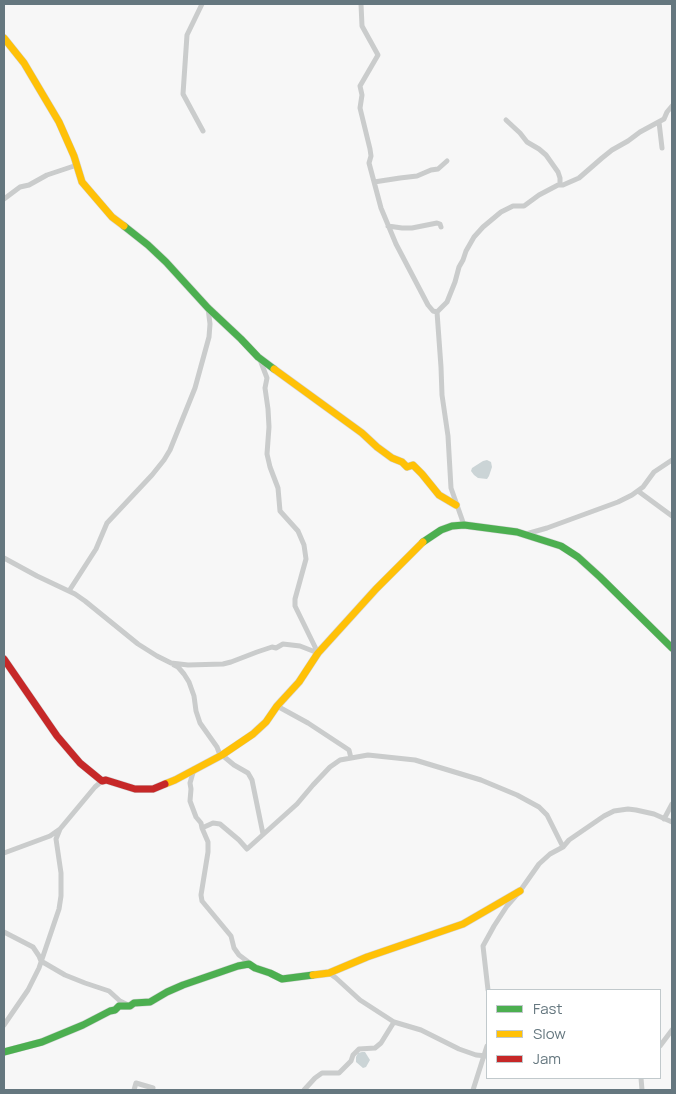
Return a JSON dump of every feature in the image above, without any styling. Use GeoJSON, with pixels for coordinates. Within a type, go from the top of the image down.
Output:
{"type":"FeatureCollection","features":[{"type":"Feature","properties":{"kind":"street"},"geometry":{"type":"LineString","coordinates":[[202,4],[187,35],[183,94],[203,131]]}},
{"type":"Feature","properties":{"kind":"street"},"geometry":{"type":"LineString","coordinates":[[361,4],[362,26],[378,55],[360,86],[362,95],[360,108],[371,156],[369,163],[381,208],[396,244],[428,305],[433,311],[437,312]]}},
{"type":"Feature","properties":{"kind":"street"},"geometry":{"type":"LineString","coordinates":[[4,38],[24,63],[59,122],[74,156],[82,182],[112,217],[148,245],[166,262],[208,308],[258,357],[362,433],[392,458],[402,462],[407,467],[413,465],[439,495],[456,505]]}},
{"type":"Feature","properties":{"kind":"street"},"geometry":{"type":"LineString","coordinates":[[464,525],[451,488],[448,436],[442,394],[437,312],[447,302],[466,251],[474,237],[501,212],[513,206],[524,206],[558,185],[563,185],[579,178],[612,150],[664,119],[672,106]]}},
{"type":"Feature","properties":{"kind":"street"},"geometry":{"type":"LineString","coordinates":[[506,120],[526,141],[546,155],[558,172],[560,185]]}},
{"type":"Feature","properties":{"kind":"street"},"geometry":{"type":"LineString","coordinates":[[659,122],[662,148]]}},
{"type":"Feature","properties":{"kind":"street"},"geometry":{"type":"LineString","coordinates":[[374,182],[418,176],[424,172],[438,169],[446,161]]}},
{"type":"Feature","properties":{"kind":"street"},"geometry":{"type":"LineString","coordinates":[[4,199],[20,186],[29,185],[47,175],[77,165]]}},
{"type":"Feature","properties":{"kind":"street"},"geometry":{"type":"LineString","coordinates":[[388,226],[412,228],[437,223],[441,227]]}},
{"type":"Feature","properties":{"kind":"street"},"geometry":{"type":"LineString","coordinates":[[69,591],[96,549],[107,523],[152,475],[170,450],[195,388],[209,337],[208,308]]}},
{"type":"Feature","properties":{"kind":"street"},"geometry":{"type":"LineString","coordinates":[[258,357],[267,378],[264,388],[269,427],[267,454],[278,488],[280,511],[298,531],[304,545],[306,559],[295,599],[295,606],[318,653]]}},
{"type":"Feature","properties":{"kind":"street"},"geometry":{"type":"LineString","coordinates":[[526,534],[618,502],[638,491],[654,472],[672,460]]}},
{"type":"Feature","properties":{"kind":"street"},"geometry":{"type":"LineString","coordinates":[[638,491],[672,516]]}},
{"type":"Feature","properties":{"kind":"street"},"geometry":{"type":"LineString","coordinates":[[4,853],[50,836],[60,829],[102,781],[106,780],[135,789],[153,789],[175,780],[221,755],[254,734],[299,682],[318,653],[376,589],[424,541],[441,530],[452,526],[464,525],[526,534],[561,546],[578,557],[600,577],[672,648]]}},
{"type":"Feature","properties":{"kind":"street"},"geometry":{"type":"LineString","coordinates":[[4,558],[85,601],[138,644],[178,667],[189,682],[200,723],[221,755],[248,773],[252,780],[262,834]]}},
{"type":"Feature","properties":{"kind":"street"},"geometry":{"type":"LineString","coordinates":[[171,663],[188,665],[222,664],[272,647],[276,648],[283,644],[300,646],[318,653]]}},
{"type":"Feature","properties":{"kind":"street"},"geometry":{"type":"LineString","coordinates":[[4,659],[57,736],[80,763],[102,781]]}},
{"type":"Feature","properties":{"kind":"street"},"geometry":{"type":"LineString","coordinates":[[277,706],[308,723],[349,750],[351,758]]}},
{"type":"Feature","properties":{"kind":"street"},"geometry":{"type":"LineString","coordinates":[[202,828],[214,823],[220,824],[247,849],[297,804],[330,767],[340,760],[368,755],[415,760],[481,780],[517,795],[540,807],[547,815],[563,847]]}},
{"type":"Feature","properties":{"kind":"street"},"geometry":{"type":"LineString","coordinates":[[194,769],[190,782],[190,801],[208,842],[201,895],[202,900],[231,936],[234,948],[239,955],[255,968]]}},
{"type":"Feature","properties":{"kind":"street"},"geometry":{"type":"LineString","coordinates":[[664,818],[672,804]]}},
{"type":"Feature","properties":{"kind":"street"},"geometry":{"type":"LineString","coordinates":[[488,989],[483,946],[502,913],[539,864],[550,854],[614,811],[628,809],[654,814],[672,822]]}},
{"type":"Feature","properties":{"kind":"street"},"geometry":{"type":"LineString","coordinates":[[4,1025],[28,990],[52,930],[61,896],[61,868],[56,839],[60,829]]}},
{"type":"Feature","properties":{"kind":"street"},"geometry":{"type":"LineString","coordinates":[[4,1052],[42,1042],[84,1025],[115,1010],[119,1006],[150,1002],[167,992],[238,966],[248,964],[282,979],[329,973],[367,957],[463,924],[520,891]]}},
{"type":"Feature","properties":{"kind":"street"},"geometry":{"type":"LineString","coordinates":[[4,932],[33,947],[41,961],[65,975],[110,991],[120,1001],[130,1006]]}},
{"type":"Feature","properties":{"kind":"street"},"geometry":{"type":"LineString","coordinates":[[329,973],[360,1000],[394,1022],[420,1030],[459,1050],[486,1056],[473,1090]]}},
{"type":"Feature","properties":{"kind":"street"},"geometry":{"type":"LineString","coordinates":[[304,1090],[322,1072],[339,1073],[351,1061],[359,1049],[374,1048],[381,1042],[394,1022]]}},
{"type":"Feature","properties":{"kind":"street"},"geometry":{"type":"LineString","coordinates":[[661,1045],[672,1030]]}},
{"type":"Feature","properties":{"kind":"street"},"geometry":{"type":"LineString","coordinates":[[134,1090],[136,1083],[153,1088]]}},
{"type":"Feature","properties":{"kind":"shaded area"},"geometry":{"type":"Polygon","coordinates":[[[487,460],[491,462],[492,467],[489,476],[487,479],[478,478],[471,471],[472,468],[487,460]]]}},
{"type":"Feature","properties":{"kind":"shaded area"},"geometry":{"type":"Polygon","coordinates":[[[365,1052],[370,1060],[366,1067],[363,1068],[356,1062],[358,1053],[365,1052]]]}},
{"type":"Feature","properties":{"kind":"traffic: fast"},"geometry":{"type":"LineString","coordinates":[[124,226],[166,262],[208,308],[258,357],[274,369]]}},
{"type":"Feature","properties":{"kind":"traffic: fast"},"geometry":{"type":"LineString","coordinates":[[423,542],[441,530],[452,526],[464,525],[517,532],[561,546],[578,557],[600,577],[672,648]]}},
{"type":"Feature","properties":{"kind":"traffic: fast"},"geometry":{"type":"LineString","coordinates":[[4,1052],[42,1042],[83,1025],[115,1010],[119,1006],[150,1002],[183,985],[238,966],[249,964],[282,979],[313,975]]}},
{"type":"Feature","properties":{"kind":"traffic: slow"},"geometry":{"type":"LineString","coordinates":[[4,38],[24,63],[59,122],[74,156],[82,182],[112,217],[124,226]]}},
{"type":"Feature","properties":{"kind":"traffic: slow"},"geometry":{"type":"LineString","coordinates":[[274,369],[362,433],[392,458],[402,462],[407,467],[413,465],[439,495],[456,505]]}},
{"type":"Feature","properties":{"kind":"traffic: slow"},"geometry":{"type":"LineString","coordinates":[[165,784],[222,755],[253,734],[266,722],[277,706],[299,682],[318,653],[376,589],[423,542]]}},
{"type":"Feature","properties":{"kind":"traffic: slow"},"geometry":{"type":"LineString","coordinates":[[313,975],[329,973],[367,957],[463,924],[520,891]]}},
{"type":"Feature","properties":{"kind":"traffic: jam"},"geometry":{"type":"LineString","coordinates":[[4,659],[57,736],[80,763],[102,781],[106,780],[135,789],[153,789],[165,784]]}}]}
